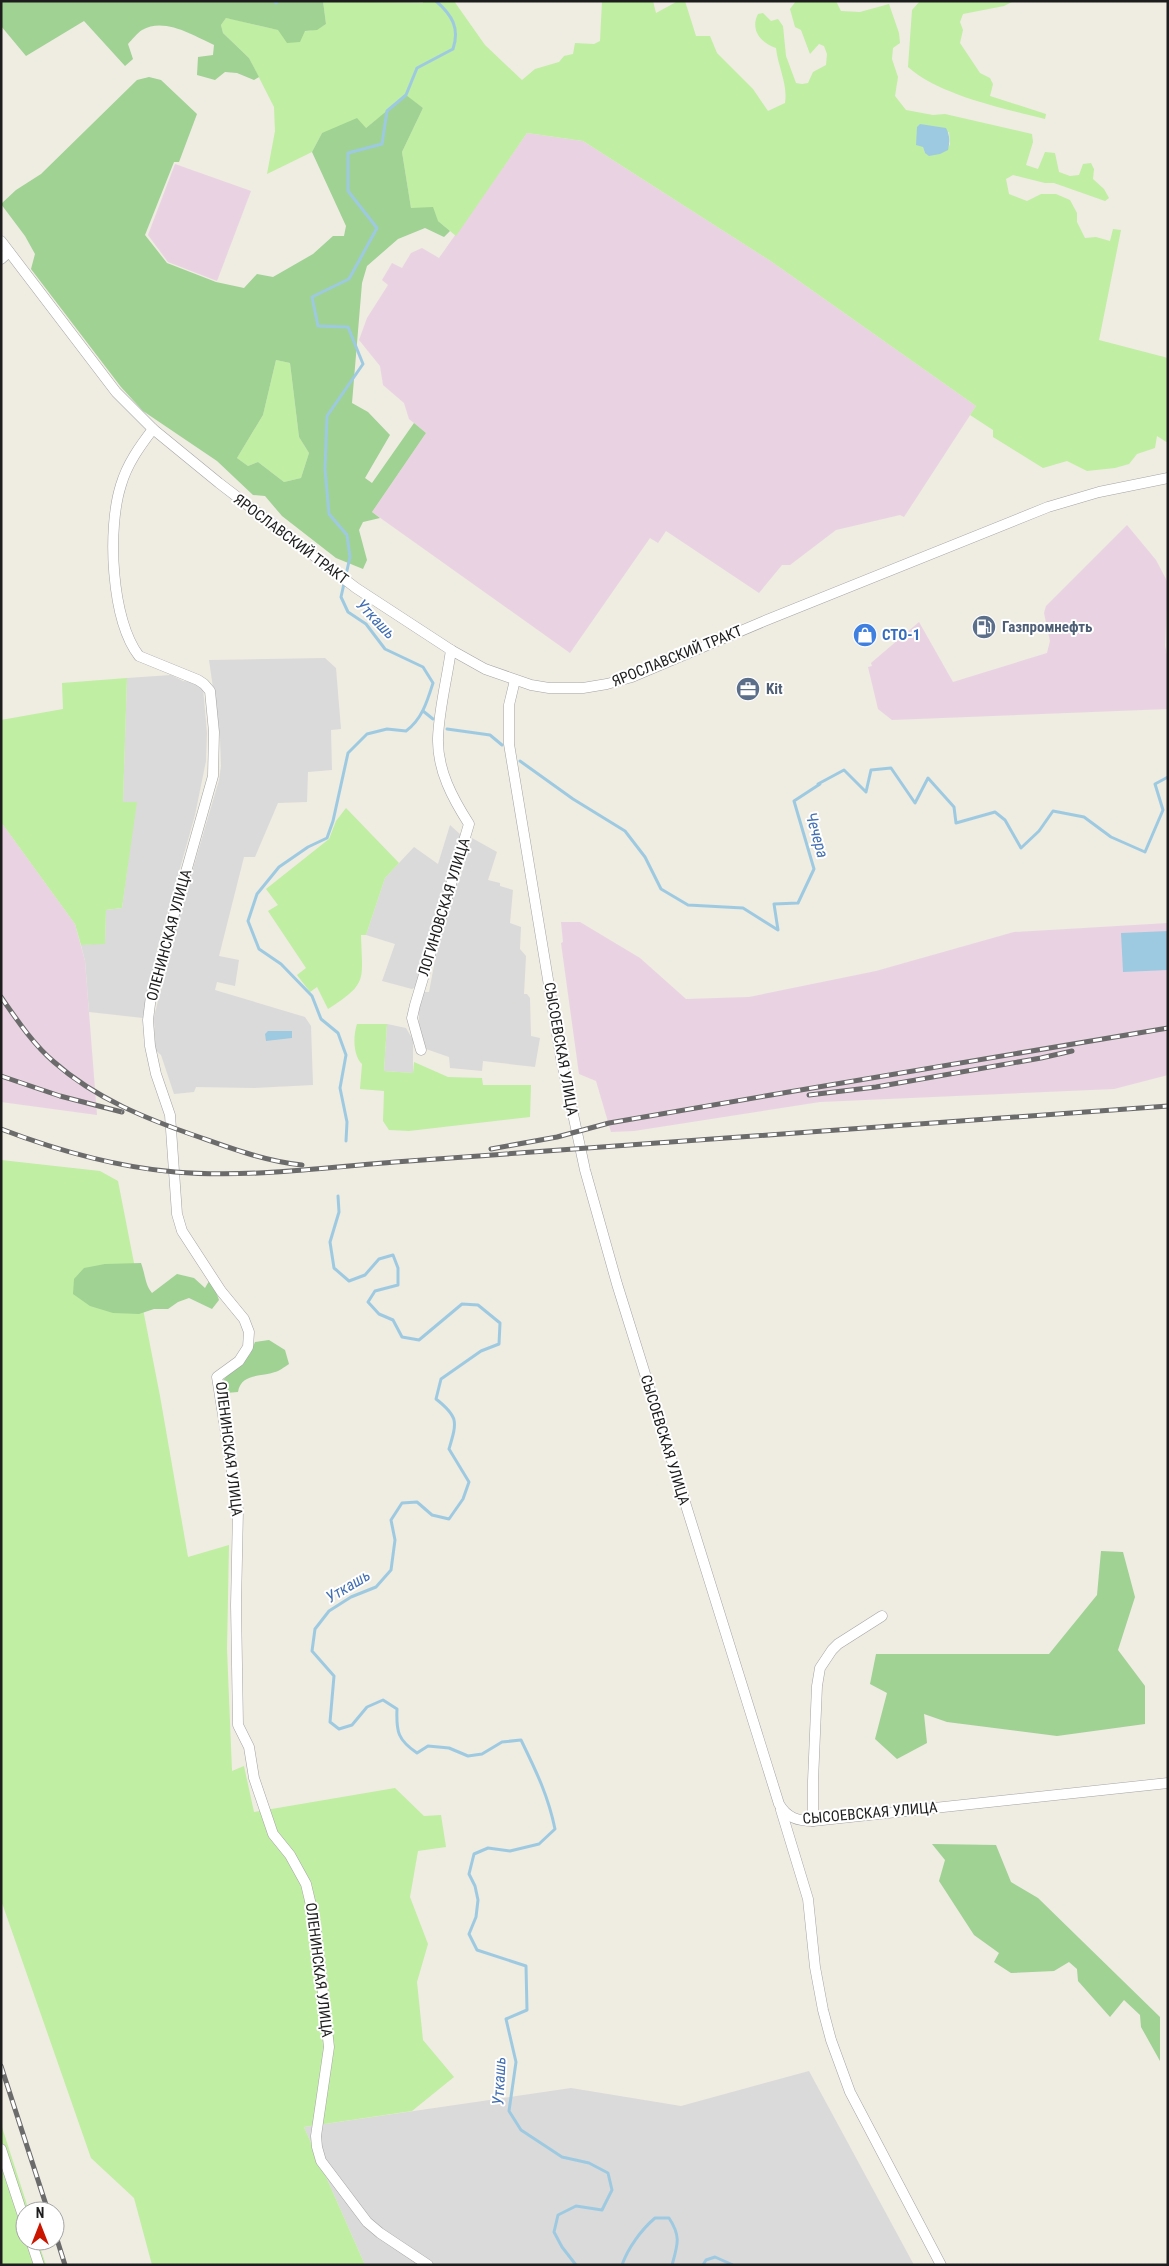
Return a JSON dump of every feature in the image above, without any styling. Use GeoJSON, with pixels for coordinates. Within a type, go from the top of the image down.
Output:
{"type":"FeatureCollection","features":[{"type":"Feature","properties":{"kind":"street","name":"ЯРОСЛАВСКИЙ ТРАКТ"},"geometry":{"type":"LineString","coordinates":[[1,241],[5,255],[116,392],[153,429],[319,562],[356,588],[451,650],[485,668],[515,680],[549,688],[566,689],[607,684],[624,679],[888,570],[1048,507],[1099,492],[1168,478]]}},
{"type":"Feature","properties":{"kind":"street","name":"ОЛЕНИНСКАЯ УЛИЦА"},"geometry":{"type":"LineString","coordinates":[[153,429],[129,465],[120,485],[115,509],[112,541],[116,592],[132,648],[138,656],[198,680],[210,691],[214,732],[212,776],[150,996],[148,1020],[150,1046],[156,1074],[170,1115],[177,1214],[182,1231],[221,1291],[244,1320],[249,1332],[248,1347],[239,1361],[217,1377],[238,1510],[236,1605],[238,1725],[248,1747],[254,1778],[273,1834],[290,1855],[306,1884],[315,1922],[328,2047],[316,2136],[321,2160],[368,2222],[380,2233],[428,2265]]}},
{"type":"Feature","properties":{"kind":"street","name":"ЛОГИНОВСКАЯ УЛИЦА"},"geometry":{"type":"LineString","coordinates":[[421,1050],[412,1018],[469,824],[454,800],[440,758],[438,738],[451,650]]}},
{"type":"Feature","properties":{"kind":"street","name":"СЫСОЕВСКАЯ УЛИЦА"},"geometry":{"type":"LineString","coordinates":[[515,680],[509,705],[509,744],[561,1058],[585,1170],[620,1293],[779,1804],[784,1813],[792,1818],[809,1821],[1168,1783]]}},
{"type":"Feature","properties":{"kind":"street"},"geometry":{"type":"LineString","coordinates":[[792,1846],[793,1833],[797,1826],[809,1821],[816,1696],[820,1668],[838,1644],[882,1616]]}},
{"type":"Feature","properties":{"kind":"street"},"geometry":{"type":"LineString","coordinates":[[779,1804],[808,1899],[818,1990],[838,2063],[850,2092],[941,2265]]}},
{"type":"Feature","properties":{"kind":"street"},"geometry":{"type":"LineString","coordinates":[[1,2149],[18,2201]]}},
{"type":"Feature","properties":{"kind":"street"},"geometry":{"type":"LineString","coordinates":[[34,2251],[39,2265]]}},
{"type":"Feature","properties":{"kind":"shaded area"},"geometry":{"type":"Polygon","coordinates":[[[527,133],[583,141],[772,262],[976,406],[904,517],[900,515],[836,530],[790,565],[782,565],[759,593],[666,531],[658,543],[650,538],[570,653],[372,512],[426,433],[409,419],[404,403],[383,385],[380,366],[359,340],[367,318],[388,285],[382,280],[392,263],[402,268],[411,253],[422,248],[439,258],[527,133]]]}},
{"type":"Feature","properties":{"kind":"shaded area"},"geometry":{"type":"Polygon","coordinates":[[[175,164],[251,191],[217,281],[168,262],[148,235],[175,164]]]}},
{"type":"Feature","properties":{"kind":"shaded area"},"geometry":{"type":"Polygon","coordinates":[[[1127,525],[1156,560],[1168,583],[1165,646],[1168,658],[1168,709],[892,720],[878,709],[868,667],[872,666],[871,663],[919,622],[953,682],[1047,653],[1050,641],[1044,613],[1046,606],[1127,525]]]}},
{"type":"Feature","properties":{"kind":"shaded area"},"geometry":{"type":"Polygon","coordinates":[[[325,658],[336,668],[341,729],[331,730],[332,770],[308,772],[307,802],[278,803],[255,857],[244,857],[219,956],[239,960],[235,986],[217,982],[215,990],[305,1017],[311,1026],[313,1085],[254,1088],[196,1087],[194,1092],[174,1094],[161,1055],[155,1050],[154,1017],[178,920],[219,780],[221,766],[220,737],[209,660],[325,658]]]}},
{"type":"Feature","properties":{"kind":"shaded area"},"geometry":{"type":"Polygon","coordinates":[[[171,675],[183,681],[197,682],[203,688],[207,733],[206,761],[195,815],[157,950],[143,1018],[89,1012],[85,961],[81,945],[105,943],[106,910],[122,908],[136,802],[123,802],[127,678],[171,675]]]}},
{"type":"Feature","properties":{"kind":"shaded area"},"geometry":{"type":"Polygon","coordinates":[[[1,822],[75,924],[85,961],[97,1115],[1,1102],[1,822]]]}},
{"type":"Feature","properties":{"kind":"shaded area"},"geometry":{"type":"Polygon","coordinates":[[[450,825],[462,836],[417,986],[412,989],[382,981],[395,944],[366,935],[385,878],[414,847],[438,864],[450,825]]]}},
{"type":"Feature","properties":{"kind":"shaded area"},"geometry":{"type":"Polygon","coordinates":[[[472,838],[497,852],[488,880],[500,883],[500,886],[513,890],[510,923],[521,927],[520,949],[526,956],[524,994],[527,994],[530,998],[531,1036],[540,1038],[535,1067],[483,1061],[482,1071],[450,1068],[449,1057],[426,1049],[419,1024],[419,1006],[422,992],[429,992],[436,955],[456,883],[458,884],[472,838]]]}},
{"type":"Feature","properties":{"kind":"shaded area"},"geometry":{"type":"Polygon","coordinates":[[[561,922],[580,922],[640,958],[686,999],[749,997],[876,971],[1014,932],[1168,923],[1168,1075],[1114,1089],[820,1102],[634,1131],[611,1132],[596,1081],[579,1074],[561,943],[563,942],[561,922]]]}},
{"type":"Feature","properties":{"kind":"shaded area"},"geometry":{"type":"Polygon","coordinates":[[[387,1024],[406,1028],[413,1040],[413,1073],[384,1071],[387,1024]]]}},
{"type":"Feature","properties":{"kind":"shaded area"},"geometry":{"type":"Polygon","coordinates":[[[809,2071],[914,2265],[365,2265],[304,2127],[571,2088],[681,2106],[809,2071]]]}},
{"type":"Feature","properties":{"kind":"green space"},"geometry":{"type":"Polygon","coordinates":[[[1,1],[323,1],[326,24],[317,30],[305,31],[300,42],[287,43],[278,30],[226,18],[221,25],[223,33],[249,58],[259,77],[254,80],[237,73],[225,72],[215,80],[197,75],[198,57],[213,55],[214,45],[179,29],[170,27],[151,27],[138,33],[128,44],[133,59],[125,66],[84,21],[26,56],[1,26],[1,1]]]}},
{"type":"Feature","properties":{"kind":"green space"},"geometry":{"type":"Polygon","coordinates":[[[323,1],[423,3],[423,1],[454,1],[485,45],[522,80],[535,69],[559,62],[564,56],[573,54],[575,43],[594,44],[600,41],[602,1],[653,1],[656,13],[678,1],[685,1],[696,36],[710,36],[717,53],[753,89],[768,111],[785,103],[786,96],[776,48],[765,43],[756,30],[755,25],[758,14],[763,13],[771,21],[778,19],[783,26],[786,56],[796,83],[802,84],[808,83],[813,72],[826,65],[827,54],[824,46],[819,44],[810,54],[801,30],[795,27],[790,9],[796,1],[836,1],[841,11],[860,12],[889,4],[899,33],[900,43],[893,48],[892,59],[898,77],[895,96],[906,110],[933,115],[945,114],[1032,134],[1033,142],[1026,165],[1038,169],[1045,152],[1055,153],[1059,172],[1070,176],[1079,175],[1083,164],[1091,163],[1094,169],[1093,179],[1104,189],[1109,198],[1105,201],[1054,183],[1045,183],[1013,175],[1006,179],[1009,194],[1027,201],[1041,194],[1056,194],[1070,200],[1077,213],[1077,222],[1085,238],[1096,237],[1110,241],[1113,229],[1121,230],[1099,340],[1168,358],[1168,443],[1157,436],[1155,448],[1137,454],[1129,464],[1115,468],[1087,471],[1067,461],[1043,468],[993,437],[993,430],[970,415],[976,406],[772,262],[583,141],[527,133],[456,236],[438,221],[411,208],[402,152],[423,108],[406,96],[366,128],[322,133],[312,152],[267,174],[275,131],[274,107],[249,58],[223,33],[221,25],[226,18],[277,30],[291,31],[315,29],[326,24],[323,1]],[[949,132],[923,147],[925,153],[947,150],[950,144],[949,132]]]}},
{"type":"Feature","properties":{"kind":"green space"},"geometry":{"type":"Polygon","coordinates":[[[920,1],[1014,1],[1004,6],[963,14],[960,22],[963,30],[960,43],[980,73],[990,78],[993,84],[990,96],[1046,114],[1045,119],[992,106],[954,93],[921,77],[908,67],[912,10],[920,1]]]}},
{"type":"Feature","properties":{"kind":"green space"},"geometry":{"type":"Polygon","coordinates":[[[149,77],[161,80],[197,114],[179,162],[174,162],[145,235],[167,263],[216,282],[244,288],[257,274],[273,277],[313,254],[333,236],[344,236],[346,226],[312,152],[322,133],[357,118],[366,128],[406,95],[423,108],[402,152],[411,208],[433,207],[438,221],[450,231],[444,237],[425,228],[398,239],[367,266],[362,283],[352,403],[368,412],[390,435],[365,478],[372,483],[414,423],[426,433],[372,512],[380,518],[363,522],[359,530],[367,560],[363,569],[336,558],[282,516],[265,496],[253,495],[217,461],[143,411],[121,387],[31,269],[35,254],[25,236],[1,204],[16,190],[41,174],[137,80],[149,77]],[[276,360],[263,415],[237,458],[248,466],[258,462],[284,482],[301,478],[309,453],[299,437],[290,363],[276,360]]]}},
{"type":"Feature","properties":{"kind":"green space"},"geometry":{"type":"Polygon","coordinates":[[[276,360],[290,363],[299,437],[309,453],[301,478],[284,482],[258,462],[248,466],[237,458],[263,415],[276,360]]]}},
{"type":"Feature","properties":{"kind":"green space"},"geometry":{"type":"Polygon","coordinates":[[[127,678],[123,802],[137,802],[122,908],[106,910],[105,944],[81,945],[75,924],[1,822],[1,720],[63,709],[62,683],[127,678]]]}},
{"type":"Feature","properties":{"kind":"green space"},"geometry":{"type":"Polygon","coordinates":[[[346,808],[399,863],[385,878],[366,935],[361,935],[362,971],[357,986],[351,993],[328,1009],[317,987],[310,992],[297,975],[306,968],[268,911],[278,905],[266,889],[329,839],[336,821],[346,808]]]}},
{"type":"Feature","properties":{"kind":"green space"},"geometry":{"type":"Polygon","coordinates":[[[357,1024],[387,1024],[384,1071],[413,1073],[414,1062],[448,1077],[482,1078],[483,1085],[531,1085],[530,1117],[409,1131],[389,1130],[383,1121],[384,1091],[360,1089],[362,1064],[357,1056],[355,1045],[357,1024]]]}},
{"type":"Feature","properties":{"kind":"green space"},"geometry":{"type":"Polygon","coordinates":[[[1,1160],[100,1171],[118,1181],[160,1396],[188,1557],[229,1545],[227,1649],[232,1771],[244,1766],[254,1812],[395,1788],[424,1816],[441,1815],[446,1847],[418,1851],[410,1897],[428,1944],[417,1982],[423,2040],[454,2077],[412,2111],[304,2127],[365,2265],[152,2265],[134,2198],[91,2158],[1,1900],[1,1160]]]}},
{"type":"Feature","properties":{"kind":"green space"},"geometry":{"type":"Polygon","coordinates":[[[141,1263],[146,1283],[152,1293],[177,1274],[194,1278],[205,1288],[209,1281],[214,1286],[219,1300],[212,1309],[189,1298],[178,1302],[168,1309],[154,1309],[139,1314],[113,1313],[90,1306],[73,1294],[74,1279],[84,1268],[105,1264],[141,1263]]]}},
{"type":"Feature","properties":{"kind":"green space"},"geometry":{"type":"Polygon","coordinates":[[[269,1340],[285,1350],[289,1364],[270,1374],[247,1379],[240,1386],[238,1392],[226,1393],[222,1381],[250,1354],[255,1342],[269,1340]]]}},
{"type":"Feature","properties":{"kind":"green space"},"geometry":{"type":"Polygon","coordinates":[[[1101,1551],[1123,1552],[1135,1597],[1118,1650],[1145,1686],[1145,1724],[1057,1736],[947,1722],[924,1714],[927,1743],[897,1759],[875,1739],[887,1693],[870,1684],[876,1654],[1049,1654],[1097,1595],[1101,1551]]]}},
{"type":"Feature","properties":{"kind":"green space"},"geometry":{"type":"Polygon","coordinates":[[[932,1844],[996,1845],[1011,1882],[1038,1898],[1160,2017],[1160,2061],[1141,2027],[1140,2015],[1124,2000],[1110,2017],[1078,1981],[1077,1969],[1069,1962],[1054,1971],[1011,1973],[994,1962],[999,1953],[974,1935],[939,1881],[945,1860],[932,1844]]]}},
{"type":"Feature","properties":{"kind":"green space"},"geometry":{"type":"Polygon","coordinates":[[[1,2124],[26,2201],[15,2201],[15,2251],[41,2251],[46,2265],[1,2265],[1,2124]]]}},
{"type":"Feature","properties":{"kind":"water"},"geometry":{"type":"Polygon","coordinates":[[[920,124],[946,128],[949,139],[948,150],[929,156],[925,153],[923,147],[916,145],[917,127],[920,124]]]}},
{"type":"Feature","properties":{"kind":"water"},"geometry":{"type":"Polygon","coordinates":[[[1168,931],[1168,970],[1123,972],[1121,933],[1168,931]]]}},
{"type":"Feature","properties":{"kind":"water"},"geometry":{"type":"Polygon","coordinates":[[[268,1031],[292,1031],[292,1038],[266,1041],[265,1034],[268,1031]]]}},
{"type":"Feature","properties":{"kind":"waterway","name":"Уткашь"},"geometry":{"type":"LineString","coordinates":[[274,1],[276,3],[278,1]]}},
{"type":"Feature","properties":{"kind":"waterway","name":"Уткашь"},"geometry":{"type":"LineString","coordinates":[[346,1141],[347,1122],[340,1088],[346,1055],[338,1033],[321,1019],[312,996],[281,964],[259,949],[248,921],[257,894],[279,867],[308,847],[327,838],[333,821],[348,753],[367,734],[387,729],[406,731],[420,716],[433,683],[423,667],[385,649],[366,624],[348,612],[341,597],[350,557],[347,535],[329,514],[325,469],[327,416],[363,364],[348,327],[318,326],[312,297],[349,279],[377,228],[348,191],[348,153],[382,144],[387,111],[406,95],[417,68],[453,49],[456,35],[453,22],[436,1]]}},
{"type":"Feature","properties":{"kind":"waterway","name":"Чечера"},"geometry":{"type":"LineString","coordinates":[[423,711],[433,719]]}},
{"type":"Feature","properties":{"kind":"waterway","name":"Чечера"},"geometry":{"type":"LineString","coordinates":[[447,729],[490,735],[502,745]]}},
{"type":"Feature","properties":{"kind":"waterway","name":"Чечера"},"geometry":{"type":"LineString","coordinates":[[520,761],[573,799],[625,831],[645,857],[661,889],[688,905],[743,908],[778,930],[774,904],[798,903],[814,869],[794,801],[820,784],[818,784],[844,770],[866,792],[871,770],[891,768],[915,803],[928,778],[954,807],[956,823],[995,812],[1005,820],[1021,848],[1039,831],[1053,811],[1084,817],[1111,837],[1145,852],[1163,810],[1155,784],[1168,777]]}},
{"type":"Feature","properties":{"kind":"waterway","name":"Уткашь"},"geometry":{"type":"LineString","coordinates":[[338,1196],[339,1212],[330,1242],[334,1268],[349,1281],[365,1275],[379,1259],[393,1255],[398,1268],[398,1285],[375,1291],[368,1302],[379,1314],[393,1320],[402,1337],[419,1340],[462,1304],[478,1305],[500,1323],[499,1344],[481,1351],[441,1379],[436,1399],[449,1411],[454,1421],[454,1432],[449,1449],[469,1482],[463,1499],[449,1519],[432,1515],[417,1502],[402,1503],[391,1520],[395,1540],[391,1570],[376,1587],[351,1597],[329,1611],[315,1629],[312,1651],[334,1676],[330,1722],[339,1729],[352,1725],[367,1707],[383,1700],[397,1709],[399,1735],[417,1753],[428,1746],[449,1748],[468,1756],[482,1754],[502,1742],[521,1740],[537,1773],[549,1805],[555,1829],[539,1844],[510,1851],[488,1848],[474,1854],[469,1874],[475,1886],[478,1900],[476,1917],[469,1934],[477,1950],[526,1966],[527,2010],[506,2019],[516,2062],[509,2111],[521,2130],[562,2157],[589,2163],[608,2173],[612,2190],[602,2210],[576,2206],[558,2215],[554,2232],[562,2247],[576,2265]]}},
{"type":"Feature","properties":{"kind":"waterway","name":"Уткашь"},"geometry":{"type":"LineString","coordinates":[[622,2265],[636,2240],[655,2218],[669,2218],[677,2235],[677,2246],[672,2265]]}},
{"type":"Feature","properties":{"kind":"waterway","name":"Уткашь"},"geometry":{"type":"LineString","coordinates":[[703,2265],[706,2260],[715,2257],[733,2265]]}},
{"type":"Feature","properties":{"kind":"railway"},"geometry":{"type":"LineString","coordinates":[[1,997],[46,1055],[87,1087],[123,1107],[160,1123],[262,1158],[302,1165]]}},
{"type":"Feature","properties":{"kind":"railway"},"geometry":{"type":"LineString","coordinates":[[491,1149],[557,1137],[609,1123],[1168,1028]]}},
{"type":"Feature","properties":{"kind":"railway"},"geometry":{"type":"LineString","coordinates":[[809,1095],[876,1087],[1072,1051]]}},
{"type":"Feature","properties":{"kind":"railway"},"geometry":{"type":"LineString","coordinates":[[1,1076],[60,1096],[122,1112]]}},
{"type":"Feature","properties":{"kind":"railway"},"geometry":{"type":"LineString","coordinates":[[1,1129],[65,1151],[109,1162],[153,1170],[230,1174],[285,1172],[395,1162],[1168,1106]]}},
{"type":"Feature","properties":{"kind":"railway"},"geometry":{"type":"LineString","coordinates":[[1,2066],[45,2201]]}},
{"type":"Feature","properties":{"kind":"railway"},"geometry":{"type":"LineString","coordinates":[[61,2251],[65,2265]]}},
{"type":"Feature","properties":{"kind":"place","name":"Газпромнефть"},"geometry":{"type":"Point","coordinates":[984,627]}},
{"type":"Feature","properties":{"kind":"place","name":"СТО-1"},"geometry":{"type":"Point","coordinates":[865,635]}},
{"type":"Feature","properties":{"kind":"place","name":"Kit"},"geometry":{"type":"Point","coordinates":[748,689]}}]}
